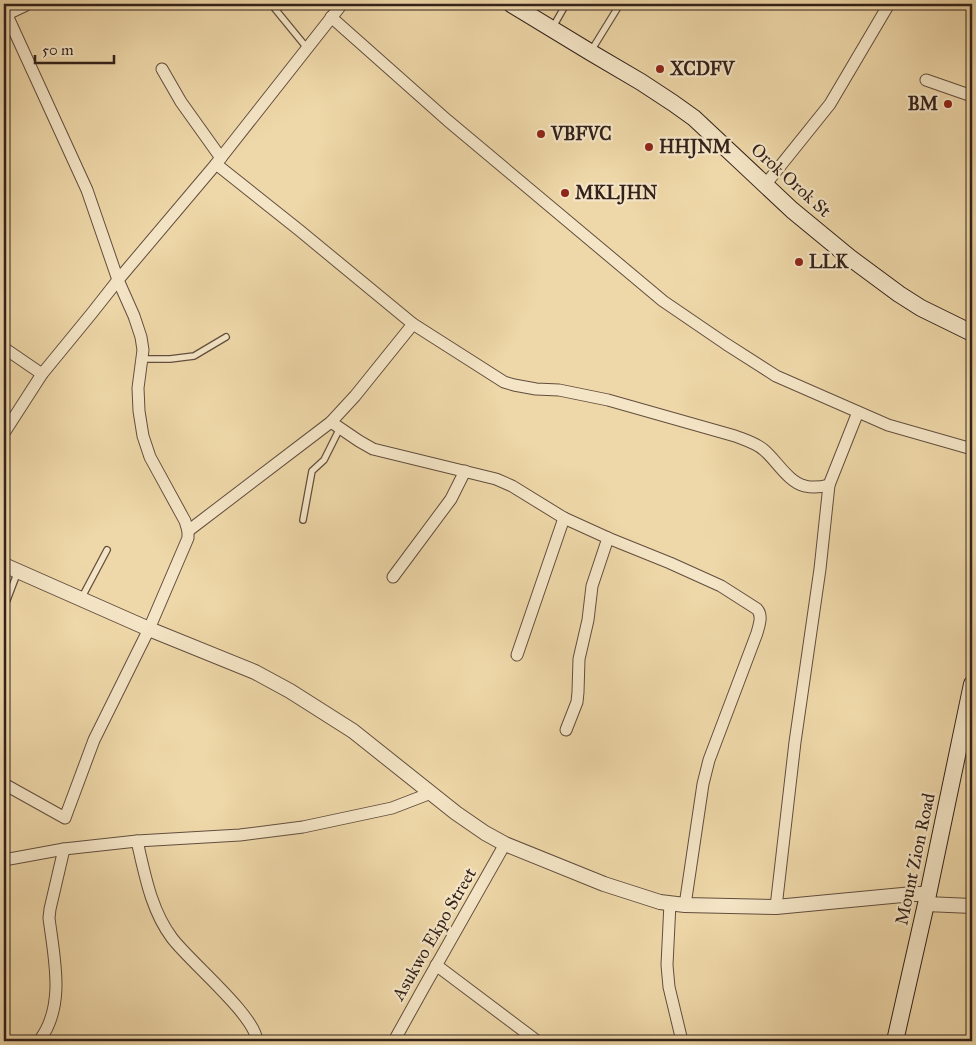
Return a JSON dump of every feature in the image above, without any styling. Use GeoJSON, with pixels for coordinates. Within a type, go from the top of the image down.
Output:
{"type":"FeatureCollection","features":[{"type":"Feature","properties":{"kind":"main road","name":"Orok Orok St"},"geometry":{"type":"LineString","coordinates":[[511,4],[673,103],[694,118],[792,210],[827,239],[899,294],[921,308],[972,333]]}},
{"type":"Feature","properties":{"kind":"main road","name":"Mount Zion Road"},"geometry":{"type":"LineString","coordinates":[[895,1041],[972,684]]}},
{"type":"Feature","properties":{"kind":"street"},"geometry":{"type":"LineString","coordinates":[[4,784],[65,818],[94,740],[149,629],[188,538],[185,521],[150,457],[142,436],[138,388],[143,350],[134,316],[118,280],[87,190],[5,14],[25,4]]}},
{"type":"Feature","properties":{"kind":"street"},"geometry":{"type":"LineString","coordinates":[[4,434],[42,374],[218,161],[342,4]]}},
{"type":"Feature","properties":{"kind":"street"},"geometry":{"type":"LineString","coordinates":[[765,185],[830,104],[889,4]]}},
{"type":"Feature","properties":{"kind":"street"},"geometry":{"type":"LineString","coordinates":[[331,17],[447,120],[663,301],[749,359],[776,376],[888,425],[972,449]]}},
{"type":"Feature","properties":{"kind":"street"},"geometry":{"type":"LineString","coordinates":[[162,69],[218,161],[413,324],[504,382],[536,389],[559,390],[600,398],[735,436],[762,448],[791,479],[803,486],[815,488],[829,485]]}},
{"type":"Feature","properties":{"kind":"street"},"geometry":{"type":"LineString","coordinates":[[926,80],[972,96]]}},
{"type":"Feature","properties":{"kind":"street"},"geometry":{"type":"LineString","coordinates":[[188,531],[336,425],[355,396],[413,324]]}},
{"type":"Feature","properties":{"kind":"street"},"geometry":{"type":"LineString","coordinates":[[4,348],[42,374]]}},
{"type":"Feature","properties":{"kind":"street"},"geometry":{"type":"LineString","coordinates":[[776,907],[795,742],[820,569],[829,485],[858,412]]}},
{"type":"Feature","properties":{"kind":"street"},"geometry":{"type":"LineString","coordinates":[[336,425],[373,449],[496,479],[512,486],[564,518],[721,586],[757,609],[760,613],[761,617],[757,633],[709,760],[703,784],[685,905]]}},
{"type":"Feature","properties":{"kind":"street"},"geometry":{"type":"LineString","coordinates":[[393,577],[451,499],[465,471]]}},
{"type":"Feature","properties":{"kind":"street"},"geometry":{"type":"LineString","coordinates":[[517,655],[564,518]]}},
{"type":"Feature","properties":{"kind":"street"},"geometry":{"type":"LineString","coordinates":[[566,730],[577,702],[579,659],[588,620],[592,586],[608,538]]}},
{"type":"Feature","properties":{"kind":"street"},"geometry":{"type":"LineString","coordinates":[[4,565],[149,629],[255,672],[290,691],[353,731],[485,833],[505,844],[604,884],[660,902],[685,905],[776,907],[913,894],[927,899],[972,906]]}},
{"type":"Feature","properties":{"kind":"street"},"geometry":{"type":"LineString","coordinates":[[4,860],[64,848],[137,841],[240,836],[303,827],[392,808],[431,793]]}},
{"type":"Feature","properties":{"kind":"street"},"geometry":{"type":"LineString","coordinates":[[137,841],[152,902],[160,920],[172,939],[245,1017],[257,1035],[257,1041]]}},
{"type":"Feature","properties":{"kind":"street","name":"Asukwo Ekpo Street"},"geometry":{"type":"LineString","coordinates":[[394,1041],[505,844]]}},
{"type":"Feature","properties":{"kind":"street"},"geometry":{"type":"LineString","coordinates":[[39,1041],[52,1018],[56,999],[56,979],[49,918],[64,848]]}},
{"type":"Feature","properties":{"kind":"street"},"geometry":{"type":"LineString","coordinates":[[670,903],[667,966],[669,987],[682,1041]]}},
{"type":"Feature","properties":{"kind":"street"},"geometry":{"type":"LineString","coordinates":[[436,965],[536,1041]]}},
{"type":"Feature","properties":{"kind":"lane"},"geometry":{"type":"LineString","coordinates":[[272,4],[307,48]]}},
{"type":"Feature","properties":{"kind":"lane"},"geometry":{"type":"LineString","coordinates":[[552,29],[566,4]]}},
{"type":"Feature","properties":{"kind":"lane"},"geometry":{"type":"LineString","coordinates":[[590,52],[620,4]]}},
{"type":"Feature","properties":{"kind":"lane"},"geometry":{"type":"LineString","coordinates":[[142,358],[170,359],[194,356],[226,336]]}},
{"type":"Feature","properties":{"kind":"lane"},"geometry":{"type":"LineString","coordinates":[[303,520],[312,470],[324,460],[336,425]]}},
{"type":"Feature","properties":{"kind":"lane"},"geometry":{"type":"LineString","coordinates":[[81,599],[107,550]]}},
{"type":"Feature","properties":{"kind":"lane"},"geometry":{"type":"LineString","coordinates":[[4,608],[18,571]]}},
{"type":"Feature","properties":{"kind":"place","name":"XCDFV"},"geometry":{"type":"Point","coordinates":[660,69]}},
{"type":"Feature","properties":{"kind":"place","name":"BM"},"geometry":{"type":"Point","coordinates":[948,104]}},
{"type":"Feature","properties":{"kind":"place","name":"VBFVC"},"geometry":{"type":"Point","coordinates":[541,134]}},
{"type":"Feature","properties":{"kind":"place","name":"HHJNM"},"geometry":{"type":"Point","coordinates":[649,147]}},
{"type":"Feature","properties":{"kind":"place","name":"MKLJHN"},"geometry":{"type":"Point","coordinates":[565,193]}},
{"type":"Feature","properties":{"kind":"place","name":"LLK"},"geometry":{"type":"Point","coordinates":[799,262]}}]}
